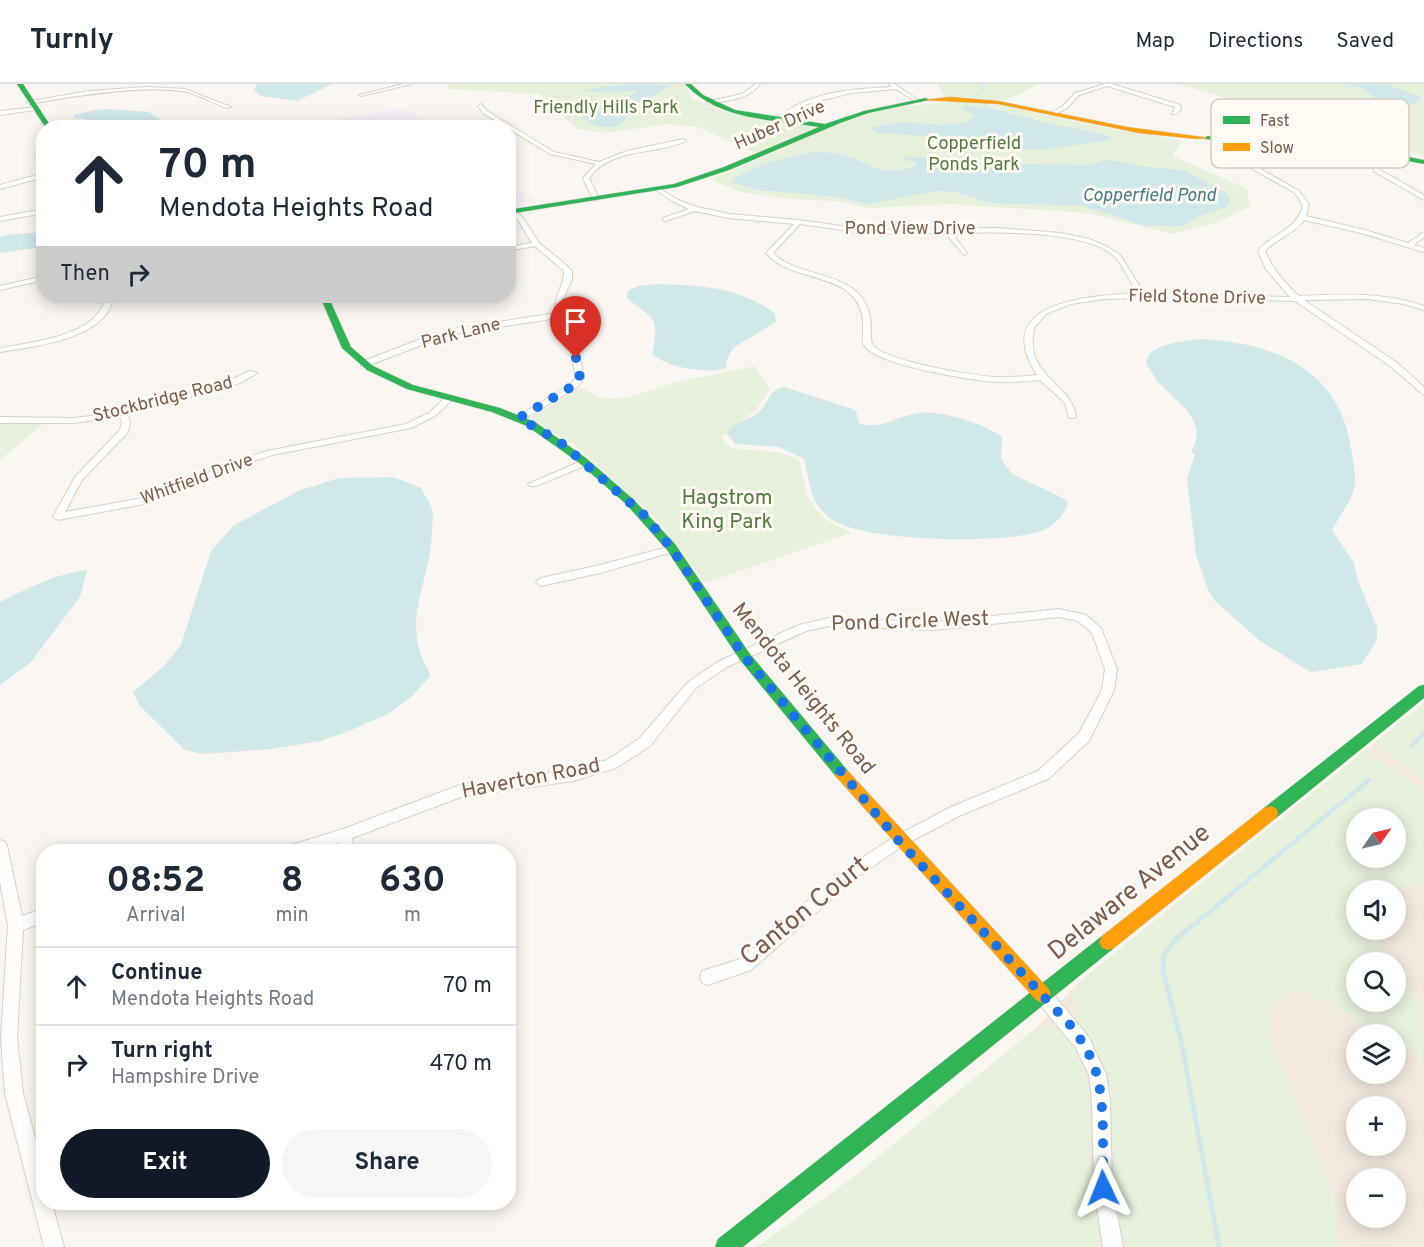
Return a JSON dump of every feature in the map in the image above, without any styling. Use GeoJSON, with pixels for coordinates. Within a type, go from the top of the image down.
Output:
{"type":"FeatureCollection","features":[{"type":"Feature","properties":{"kind":"street"},"geometry":{"type":"LineString","coordinates":[[20,84],[43,120]]}},
{"type":"Feature","properties":{"kind":"street"},"geometry":{"type":"LineString","coordinates":[[361,95],[410,84]]}},
{"type":"Feature","properties":{"kind":"street"},"geometry":{"type":"LineString","coordinates":[[688,84],[692,92],[709,102],[735,111],[824,126]]}},
{"type":"Feature","properties":{"kind":"street"},"geometry":{"type":"LineString","coordinates":[[709,102],[745,93],[755,89],[758,84]]}},
{"type":"Feature","properties":{"kind":"street"},"geometry":{"type":"LineString","coordinates":[[1054,113],[1065,107],[1077,94],[1109,84],[1178,106],[1178,110],[1174,113]]}},
{"type":"Feature","properties":{"kind":"street"},"geometry":{"type":"LineString","coordinates":[[0,113],[136,86],[187,90],[228,107]]}},
{"type":"Feature","properties":{"kind":"street"},"geometry":{"type":"LineString","coordinates":[[782,118],[791,108],[808,102],[893,86],[918,101]]}},
{"type":"Feature","properties":{"kind":"street","name":"Huber Drive"},"geometry":{"type":"LineString","coordinates":[[516,211],[657,189],[732,167],[824,126],[865,112],[918,101],[940,99],[988,101],[1146,132],[1211,139]]}},
{"type":"Feature","properties":{"kind":"street"},"geometry":{"type":"LineString","coordinates":[[481,106],[485,112],[498,120]]}},
{"type":"Feature","properties":{"kind":"street"},"geometry":{"type":"LineString","coordinates":[[516,131],[552,153],[598,163]]}},
{"type":"Feature","properties":{"kind":"street"},"geometry":{"type":"LineString","coordinates":[[596,199],[586,178],[589,170],[598,163],[620,155],[682,141]]}},
{"type":"Feature","properties":{"kind":"street","name":"Huber Drive"},"geometry":{"type":"LineString","coordinates":[[1409,159],[1424,162]]}},
{"type":"Feature","properties":{"kind":"street"},"geometry":{"type":"LineString","coordinates":[[1255,168],[1297,192],[1306,205],[1305,218],[1298,225],[1267,243],[1262,250],[1263,258],[1278,281],[1297,299],[1393,365],[1424,393]]}},
{"type":"Feature","properties":{"kind":"street"},"geometry":{"type":"LineString","coordinates":[[1376,168],[1377,171],[1424,198]]}},
{"type":"Feature","properties":{"kind":"street"},"geometry":{"type":"LineString","coordinates":[[0,187],[36,177]]}},
{"type":"Feature","properties":{"kind":"street","name":"Pond View Drive"},"geometry":{"type":"LineString","coordinates":[[657,189],[695,209],[729,216],[871,232],[997,230],[1061,235],[1089,241],[1118,256],[1142,296]]}},
{"type":"Feature","properties":{"kind":"street"},"geometry":{"type":"LineString","coordinates":[[665,219],[695,209]]}},
{"type":"Feature","properties":{"kind":"street"},"geometry":{"type":"LineString","coordinates":[[0,219],[36,212]]}},
{"type":"Feature","properties":{"kind":"street"},"geometry":{"type":"LineString","coordinates":[[516,216],[521,219],[536,244],[568,271],[568,279],[558,301],[560,315],[572,338],[580,378],[573,386],[519,418]]}},
{"type":"Feature","properties":{"kind":"street"},"geometry":{"type":"LineString","coordinates":[[1305,218],[1362,231],[1424,250]]}},
{"type":"Feature","properties":{"kind":"street"},"geometry":{"type":"LineString","coordinates":[[798,222],[790,234],[772,249],[769,253],[771,258],[780,263],[827,277],[854,292],[863,302],[867,312],[867,344],[872,350],[896,361],[990,379],[1015,380],[1041,377],[1068,403],[1072,416]]}},
{"type":"Feature","properties":{"kind":"street"},"geometry":{"type":"LineString","coordinates":[[946,230],[964,253]]}},
{"type":"Feature","properties":{"kind":"street"},"geometry":{"type":"LineString","coordinates":[[1409,245],[1424,234]]}},
{"type":"Feature","properties":{"kind":"street"},"geometry":{"type":"LineString","coordinates":[[516,248],[536,244]]}},
{"type":"Feature","properties":{"kind":"street"},"geometry":{"type":"LineString","coordinates":[[0,288],[36,280]]}},
{"type":"Feature","properties":{"kind":"street","name":"Field Stone Drive"},"geometry":{"type":"LineString","coordinates":[[1041,377],[1033,364],[1028,338],[1031,324],[1042,313],[1060,304],[1084,298],[1211,295],[1297,299],[1389,297],[1424,308]]}},
{"type":"Feature","properties":{"kind":"street"},"geometry":{"type":"LineString","coordinates":[[0,350],[40,344],[76,332],[106,308],[108,303]]}},
{"type":"Feature","properties":{"kind":"street","name":"Mendota Heights Road"},"geometry":{"type":"LineString","coordinates":[[329,303],[335,327],[342,341],[364,364],[396,381],[519,418],[560,442],[644,515],[672,549],[743,655],[899,841],[1042,994]]}},
{"type":"Feature","properties":{"kind":"street","name":"Park Lane"},"geometry":{"type":"LineString","coordinates":[[364,364],[457,331],[560,315]]}},
{"type":"Feature","properties":{"kind":"street","name":"Stockbridge Road"},"geometry":{"type":"LineString","coordinates":[[0,420],[76,421],[123,414],[186,394],[233,383],[253,373]]}},
{"type":"Feature","properties":{"kind":"street","name":"Whitfield Drive"},"geometry":{"type":"LineString","coordinates":[[123,414],[126,423],[123,432],[78,479],[58,517],[151,500],[233,465],[270,453],[408,426],[429,418],[443,408],[451,397]]}},
{"type":"Feature","properties":{"kind":"street"},"geometry":{"type":"LineString","coordinates":[[534,484],[584,463]]}},
{"type":"Feature","properties":{"kind":"street"},"geometry":{"type":"LineString","coordinates":[[541,582],[600,569],[672,549]]}},
{"type":"Feature","properties":{"kind":"street","name":"Pond Circle West"},"geometry":{"type":"LineString","coordinates":[[743,655],[803,628],[829,622],[936,626],[1059,613],[1082,618]]}},
{"type":"Feature","properties":{"kind":"street","name":"Canton Court"},"geometry":{"type":"LineString","coordinates":[[708,976],[745,965],[850,873],[899,841],[956,811],[1043,775],[1084,737],[1108,690],[1111,669],[1097,631],[1082,618]]}},
{"type":"Feature","properties":{"kind":"street","name":"Haverton Road"},"geometry":{"type":"LineString","coordinates":[[314,844],[344,835],[460,790],[573,776],[612,764],[645,742],[692,685],[723,664],[743,655]]}},
{"type":"Feature","properties":{"kind":"street","name":"Delaware Avenue"},"geometry":{"type":"LineString","coordinates":[[726,1247],[1424,690]]}},
{"type":"Feature","properties":{"kind":"street"},"geometry":{"type":"LineString","coordinates":[[344,835],[346,844]]}},
{"type":"Feature","properties":{"kind":"street"},"geometry":{"type":"LineString","coordinates":[[0,846],[16,925],[9,1038],[14,1093],[36,1178]]}},
{"type":"Feature","properties":{"kind":"street"},"geometry":{"type":"LineString","coordinates":[[16,925],[36,918]]}},
{"type":"Feature","properties":{"kind":"street"},"geometry":{"type":"LineString","coordinates":[[1042,994],[1082,1042],[1097,1074],[1101,1100],[1103,1188],[1113,1247]]}},
{"type":"Feature","properties":{"kind":"street"},"geometry":{"type":"LineString","coordinates":[[44,1210],[54,1247]]}},
{"type":"Feature","properties":{"kind":"shaded area"},"geometry":{"type":"Polygon","coordinates":[[[404,108],[422,120],[334,120],[404,108]]]}},
{"type":"Feature","properties":{"kind":"shaded area"},"geometry":{"type":"Polygon","coordinates":[[[516,187],[534,200],[516,204],[516,187]]]}},
{"type":"Feature","properties":{"kind":"shaded area"},"geometry":{"type":"Polygon","coordinates":[[[1424,703],[1424,1247],[757,1247],[855,1176],[1036,1028],[1079,982],[1424,703]]]}},
{"type":"Feature","properties":{"kind":"green space","name":"Friendly Hills Park"},"geometry":{"type":"Polygon","coordinates":[[[450,84],[685,84],[691,98],[723,111],[753,118],[816,127],[755,153],[698,127],[668,124],[605,133],[577,129],[539,94],[445,89],[450,84]]]}},
{"type":"Feature","properties":{"kind":"green space"},"geometry":{"type":"Polygon","coordinates":[[[937,84],[1039,84],[1005,101],[945,98],[937,84]]]}},
{"type":"Feature","properties":{"kind":"green space"},"geometry":{"type":"Polygon","coordinates":[[[1179,84],[1424,84],[1424,156],[1409,152],[1409,99],[1230,99],[1179,84]]]}},
{"type":"Feature","properties":{"kind":"green space","name":"Copperfield Ponds Park"},"geometry":{"type":"Polygon","coordinates":[[[965,102],[1005,106],[1111,129],[1181,140],[1173,156],[1247,189],[1250,206],[1218,222],[1173,234],[1088,213],[951,204],[870,208],[835,201],[789,199],[741,192],[709,179],[821,131],[872,112],[925,104],[965,102]]]}},
{"type":"Feature","properties":{"kind":"green space","name":"Hagstrom King Park"},"geometry":{"type":"Polygon","coordinates":[[[755,366],[770,389],[756,410],[721,437],[731,448],[784,453],[799,460],[808,497],[822,517],[851,533],[705,583],[652,515],[573,444],[529,418],[581,388],[604,399],[630,397],[673,383],[755,366]]]}},
{"type":"Feature","properties":{"kind":"green space"},"geometry":{"type":"Polygon","coordinates":[[[0,422],[44,423],[0,460],[0,422]]]}},
{"type":"Feature","properties":{"kind":"green space"},"geometry":{"type":"Polygon","coordinates":[[[1424,703],[1424,780],[1374,743],[1424,703]]]}},
{"type":"Feature","properties":{"kind":"green space"},"geometry":{"type":"Polygon","coordinates":[[[1364,751],[1424,790],[1424,883],[1406,888],[1406,880],[1346,880],[1346,940],[1380,940],[1387,952],[1346,952],[1346,1012],[1406,1012],[1406,970],[1410,988],[1422,1006],[1424,1062],[1406,1050],[1406,1024],[1363,1024],[1328,1002],[1305,993],[1291,993],[1285,996],[1275,1004],[1270,1017],[1271,1042],[1274,1051],[1337,1203],[1338,1247],[1123,1247],[1114,1195],[1113,1128],[1108,1083],[1100,1059],[1077,1018],[1073,997],[1075,986],[1364,751]]]}},
{"type":"Feature","properties":{"kind":"green space"},"geometry":{"type":"Polygon","coordinates":[[[1043,1025],[1061,1030],[1074,1042],[1083,1060],[1090,1105],[1093,1186],[1102,1247],[757,1247],[855,1176],[1036,1028],[1043,1025]]]}},
{"type":"Feature","properties":{"kind":"water"},"geometry":{"type":"Polygon","coordinates":[[[257,84],[332,84],[297,101],[261,96],[254,90],[257,84]]]}},
{"type":"Feature","properties":{"kind":"water"},"geometry":{"type":"Polygon","coordinates":[[[628,84],[673,85],[637,104],[622,123],[614,127],[597,127],[580,117],[583,111],[606,104],[602,101],[638,91],[588,92],[582,90],[628,84]]]}},
{"type":"Feature","properties":{"kind":"water"},"geometry":{"type":"Polygon","coordinates":[[[1345,84],[1387,84],[1422,98],[1409,106],[1409,99],[1376,99],[1364,89],[1345,84]]]}},
{"type":"Feature","properties":{"kind":"water","name":"Copperfield Pond"},"geometry":{"type":"Polygon","coordinates":[[[963,106],[993,109],[1041,122],[1093,132],[1110,137],[1111,140],[1041,150],[994,148],[924,136],[879,133],[868,128],[901,122],[942,125],[968,122],[973,115],[962,109],[963,106]]]}},
{"type":"Feature","properties":{"kind":"water"},"geometry":{"type":"Polygon","coordinates":[[[93,110],[149,112],[161,120],[73,118],[75,115],[93,110]]]}},
{"type":"Feature","properties":{"kind":"water","name":"Copperfield Pond"},"geometry":{"type":"Polygon","coordinates":[[[815,152],[839,154],[877,168],[895,171],[918,165],[900,157],[984,161],[984,156],[1012,164],[1090,165],[1104,160],[1125,162],[1136,166],[1184,170],[1227,194],[1231,199],[1226,207],[1200,216],[1182,226],[1145,226],[1083,206],[990,203],[957,192],[938,191],[867,204],[838,197],[759,190],[730,182],[759,166],[815,152]]]}},
{"type":"Feature","properties":{"kind":"water"},"geometry":{"type":"Polygon","coordinates":[[[36,232],[36,248],[0,253],[0,237],[36,232]]]}},
{"type":"Feature","properties":{"kind":"water"},"geometry":{"type":"Polygon","coordinates":[[[688,285],[734,293],[762,305],[775,314],[776,322],[733,348],[726,362],[727,367],[724,369],[697,370],[667,363],[652,354],[655,333],[653,321],[627,298],[628,291],[638,286],[688,285]]]}},
{"type":"Feature","properties":{"kind":"water"},"geometry":{"type":"Polygon","coordinates":[[[1200,339],[1253,346],[1277,354],[1299,365],[1318,380],[1333,398],[1344,421],[1353,458],[1355,485],[1351,497],[1332,530],[1354,563],[1357,578],[1377,627],[1377,640],[1362,664],[1312,672],[1259,640],[1215,601],[1209,592],[1196,555],[1187,478],[1195,455],[1191,451],[1196,441],[1197,431],[1189,414],[1159,383],[1146,363],[1149,356],[1160,347],[1200,339]]]}},
{"type":"Feature","properties":{"kind":"water"},"geometry":{"type":"Polygon","coordinates":[[[784,387],[853,409],[856,411],[859,423],[866,425],[881,424],[918,413],[928,413],[962,419],[984,427],[1002,437],[1001,459],[1012,474],[1065,499],[1068,503],[1067,507],[1059,519],[1044,530],[1000,538],[903,537],[848,527],[831,519],[818,506],[814,499],[804,459],[779,447],[735,444],[726,432],[734,425],[758,413],[773,393],[784,387]]]}},
{"type":"Feature","properties":{"kind":"water"},"geometry":{"type":"Polygon","coordinates":[[[393,477],[421,488],[433,511],[430,551],[416,621],[421,656],[431,675],[412,696],[388,714],[320,741],[272,749],[203,754],[185,750],[139,705],[133,692],[164,666],[181,645],[211,551],[233,526],[298,491],[339,478],[393,477]]]}},
{"type":"Feature","properties":{"kind":"water"},"geometry":{"type":"Polygon","coordinates":[[[87,570],[80,597],[31,662],[0,685],[0,602],[53,578],[87,570]]]}},
{"type":"Feature","properties":{"kind":"waterway"},"geometry":{"type":"LineString","coordinates":[[976,98],[973,96],[985,88],[980,84]]}},
{"type":"Feature","properties":{"kind":"waterway"},"geometry":{"type":"LineString","coordinates":[[983,103],[989,108]]}},
{"type":"Feature","properties":{"kind":"waterway"},"geometry":{"type":"LineString","coordinates":[[988,153],[994,148]]}},
{"type":"Feature","properties":{"kind":"waterway"},"geometry":{"type":"LineString","coordinates":[[1412,745],[1424,734]]}},
{"type":"Feature","properties":{"kind":"waterway"},"geometry":{"type":"LineString","coordinates":[[1190,928],[1369,780]]}},
{"type":"Feature","properties":{"kind":"waterway"},"geometry":{"type":"LineString","coordinates":[[1192,926],[1177,938],[1164,955],[1163,971],[1181,1040],[1219,1247]]}},
{"type":"Feature","properties":{"kind":"traffic: fast"},"geometry":{"type":"LineString","coordinates":[[20,84],[44,120]]}},
{"type":"Feature","properties":{"kind":"traffic: fast"},"geometry":{"type":"LineString","coordinates":[[688,84],[701,96],[733,111],[751,116],[824,126]]}},
{"type":"Feature","properties":{"kind":"traffic: fast"},"geometry":{"type":"LineString","coordinates":[[516,211],[651,190],[698,179],[838,121],[896,104],[926,100]]}},
{"type":"Feature","properties":{"kind":"traffic: fast"},"geometry":{"type":"LineString","coordinates":[[1207,138],[1211,138]]}},
{"type":"Feature","properties":{"kind":"traffic: fast"},"geometry":{"type":"LineString","coordinates":[[1409,159],[1424,162]]}},
{"type":"Feature","properties":{"kind":"traffic: fast"},"geometry":{"type":"LineString","coordinates":[[327,303],[347,348],[370,368],[410,387],[496,410],[531,424],[582,460],[630,502],[671,547],[745,657],[843,775]]}},
{"type":"Feature","properties":{"kind":"traffic: fast"},"geometry":{"type":"LineString","coordinates":[[1270,813],[1424,690]]}},
{"type":"Feature","properties":{"kind":"traffic: fast"},"geometry":{"type":"LineString","coordinates":[[726,1247],[1108,942]]}},
{"type":"Feature","properties":{"kind":"traffic: slow"},"geometry":{"type":"LineString","coordinates":[[926,100],[998,102],[1127,129],[1207,138]]}},
{"type":"Feature","properties":{"kind":"traffic: slow"},"geometry":{"type":"LineString","coordinates":[[843,775],[1042,994]]}},
{"type":"Feature","properties":{"kind":"traffic: slow"},"geometry":{"type":"LineString","coordinates":[[1108,942],[1270,813]]}},
{"type":"Feature","properties":{"kind":"route"},"geometry":{"type":"LineString","coordinates":[[576,358],[580,378],[573,386],[519,418],[560,442],[644,515],[672,549],[743,655],[899,841],[1072,1027],[1086,1049],[1097,1074],[1101,1100],[1103,1188]]}}]}
